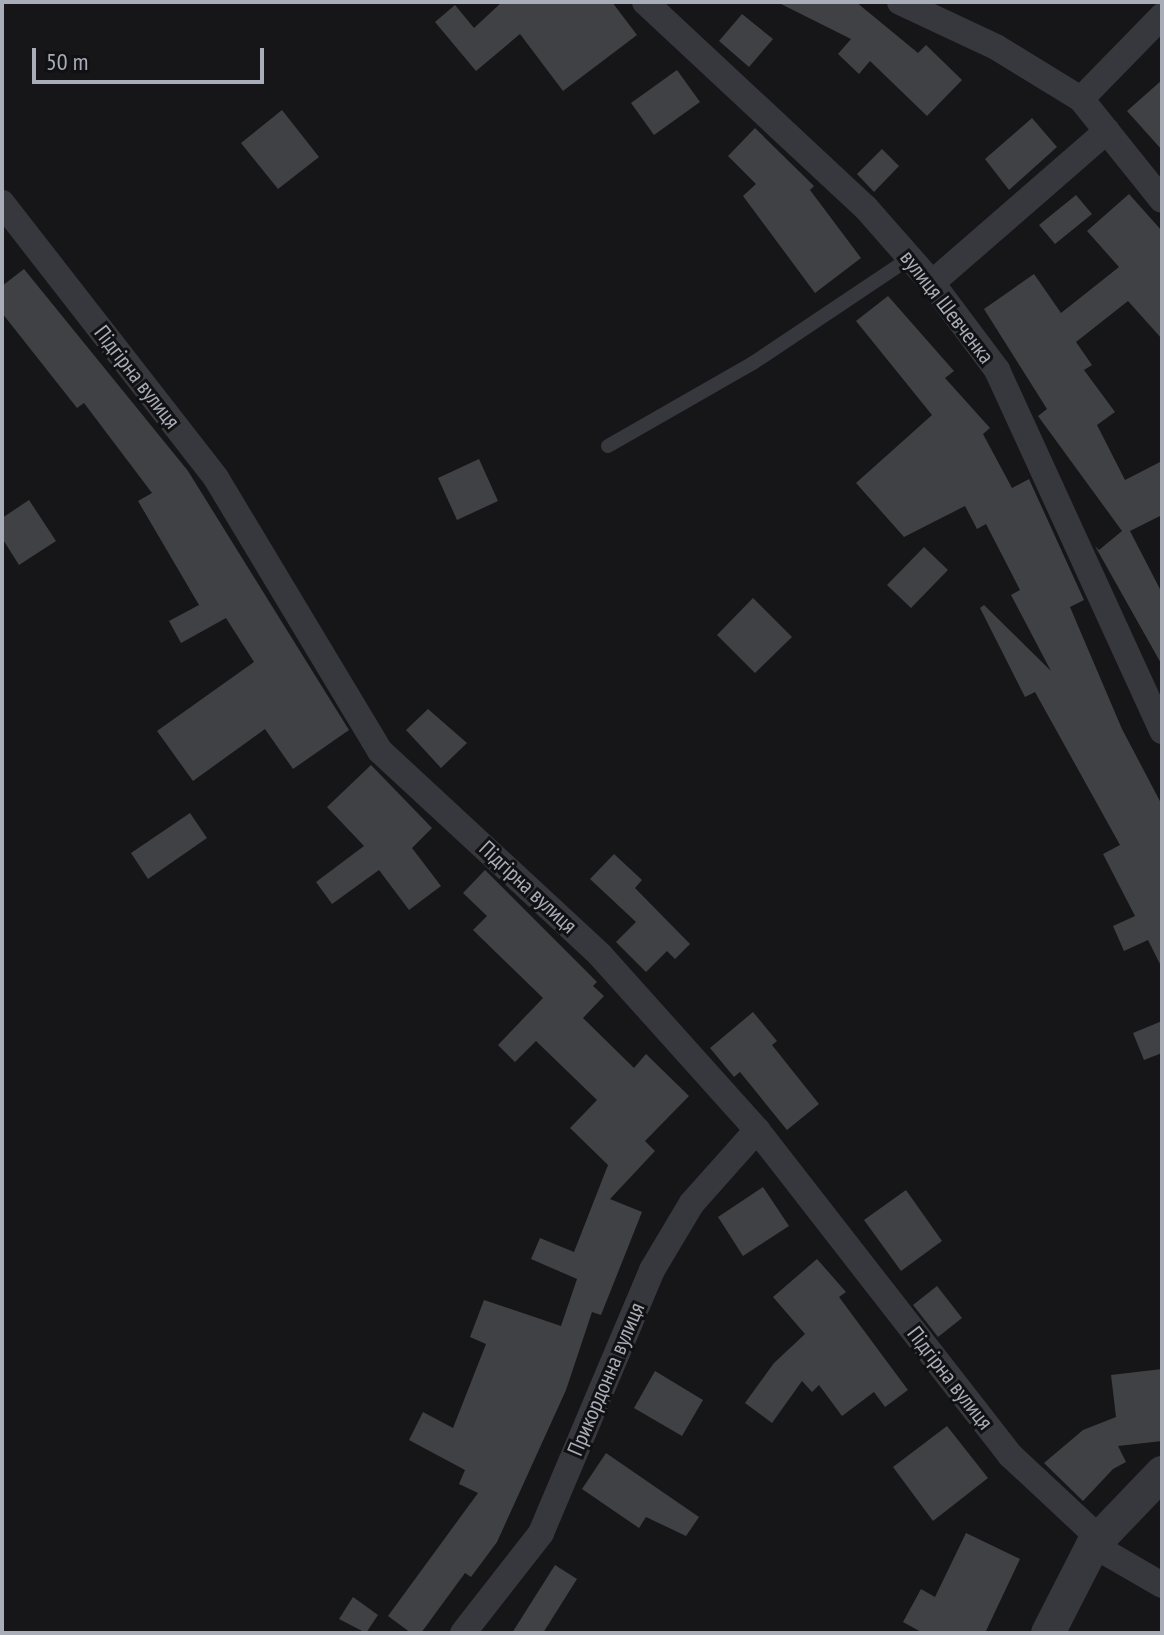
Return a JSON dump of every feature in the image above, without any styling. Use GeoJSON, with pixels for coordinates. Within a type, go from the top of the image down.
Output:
{"type":"FeatureCollection","features":[{"type":"Feature","properties":{"kind":"street","name":"вулиця Шевченка"},"geometry":{"type":"LineString","coordinates":[[645,2],[866,208],[932,283],[997,370],[1162,731]]}},
{"type":"Feature","properties":{"kind":"street"},"geometry":{"type":"LineString","coordinates":[[900,2],[996,47],[1081,99],[1162,200]]}},
{"type":"Feature","properties":{"kind":"street"},"geometry":{"type":"LineString","coordinates":[[1081,99],[1162,16]]}},
{"type":"Feature","properties":{"kind":"street"},"geometry":{"type":"LineString","coordinates":[[932,283],[1107,131]]}},
{"type":"Feature","properties":{"kind":"street","name":"Підгірна вулиця"},"geometry":{"type":"LineString","coordinates":[[2,203],[216,478],[380,751],[601,956],[757,1130],[1010,1455],[1096,1541],[1162,1585]]}},
{"type":"Feature","properties":{"kind":"street","name":"Прикордонна вулиця"},"geometry":{"type":"LineString","coordinates":[[463,1633],[541,1533],[652,1270],[692,1203],[757,1130]]}},
{"type":"Feature","properties":{"kind":"street"},"geometry":{"type":"LineString","coordinates":[[1048,1633],[1096,1541],[1162,1473]]}},
{"type":"Feature","properties":{"kind":"lane"},"geometry":{"type":"LineString","coordinates":[[608,446],[753,363],[910,258]]}},
{"type":"Feature","properties":{"kind":"building"},"geometry":{"type":"Polygon","coordinates":[[[502,2],[612,2],[637,35],[563,91],[520,34],[476,71],[435,22],[455,5],[474,28],[502,2]]]}},
{"type":"Feature","properties":{"kind":"building"},"geometry":{"type":"Polygon","coordinates":[[[777,2],[856,2],[918,53],[926,45],[962,80],[927,116],[870,61],[859,74],[838,54],[851,39],[777,2]]]}},
{"type":"Feature","properties":{"kind":"building"},"geometry":{"type":"Polygon","coordinates":[[[742,14],[773,39],[749,67],[719,41],[742,14]]]}},
{"type":"Feature","properties":{"kind":"building"},"geometry":{"type":"Polygon","coordinates":[[[677,70],[700,102],[654,135],[631,103],[677,70]]]}},
{"type":"Feature","properties":{"kind":"building"},"geometry":{"type":"Polygon","coordinates":[[[1162,80],[1162,150],[1127,111],[1162,80]]]}},
{"type":"Feature","properties":{"kind":"building"},"geometry":{"type":"Polygon","coordinates":[[[282,110],[319,157],[278,189],[241,143],[282,110]]]}},
{"type":"Feature","properties":{"kind":"building"},"geometry":{"type":"Polygon","coordinates":[[[1032,118],[1057,147],[1009,190],[985,159],[1032,118]]]}},
{"type":"Feature","properties":{"kind":"building"},"geometry":{"type":"Polygon","coordinates":[[[755,128],[814,186],[810,190],[861,258],[815,293],[743,196],[756,184],[728,156],[755,128]]]}},
{"type":"Feature","properties":{"kind":"building"},"geometry":{"type":"Polygon","coordinates":[[[882,149],[899,166],[874,192],[857,174],[882,149]]]}},
{"type":"Feature","properties":{"kind":"building"},"geometry":{"type":"Polygon","coordinates":[[[1129,194],[1162,231],[1162,339],[1128,301],[1076,342],[1092,365],[1084,370],[1115,412],[1097,425],[1125,480],[1162,461],[1162,515],[1130,531],[1162,593],[1162,665],[1095,546],[1099,550],[1122,531],[1038,416],[1047,409],[984,309],[1034,274],[1061,313],[1119,267],[1087,231],[1129,194]]]}},
{"type":"Feature","properties":{"kind":"building"},"geometry":{"type":"Polygon","coordinates":[[[1076,195],[1092,214],[1055,244],[1039,225],[1076,195]]]}},
{"type":"Feature","properties":{"kind":"building"},"geometry":{"type":"Polygon","coordinates":[[[24,269],[188,471],[349,730],[293,769],[265,729],[193,781],[157,731],[254,662],[226,618],[181,643],[169,621],[199,605],[138,501],[152,493],[84,403],[77,408],[2,313],[2,286],[24,269]]]}},
{"type":"Feature","properties":{"kind":"building"},"geometry":{"type":"Polygon","coordinates":[[[888,296],[954,371],[945,378],[990,428],[983,434],[1012,488],[1029,479],[1084,600],[1070,607],[1122,729],[1162,805],[1162,968],[1148,940],[1124,951],[1113,926],[1135,916],[1103,854],[1120,845],[1035,692],[1025,697],[980,608],[984,605],[1051,671],[1011,595],[1020,590],[986,524],[977,529],[965,506],[904,537],[856,483],[932,415],[856,321],[888,296]]]}},
{"type":"Feature","properties":{"kind":"building"},"geometry":{"type":"Polygon","coordinates":[[[479,459],[498,501],[457,520],[438,478],[479,459]]]}},
{"type":"Feature","properties":{"kind":"building"},"geometry":{"type":"Polygon","coordinates":[[[29,500],[56,541],[19,565],[2,538],[2,518],[29,500]]]}},
{"type":"Feature","properties":{"kind":"building"},"geometry":{"type":"Polygon","coordinates":[[[924,547],[948,570],[911,608],[887,585],[924,547]]]}},
{"type":"Feature","properties":{"kind":"building"},"geometry":{"type":"Polygon","coordinates":[[[753,598],[792,637],[755,673],[717,635],[753,598]]]}},
{"type":"Feature","properties":{"kind":"building"},"geometry":{"type":"Polygon","coordinates":[[[428,709],[467,743],[441,768],[406,730],[428,709]]]}},
{"type":"Feature","properties":{"kind":"building"},"geometry":{"type":"Polygon","coordinates":[[[371,765],[432,828],[412,848],[441,886],[409,910],[379,870],[332,904],[316,882],[364,846],[327,807],[371,765]]]}},
{"type":"Feature","properties":{"kind":"building"},"geometry":{"type":"Polygon","coordinates":[[[190,813],[207,838],[148,879],[131,853],[190,813]]]}},
{"type":"Feature","properties":{"kind":"building"},"geometry":{"type":"Polygon","coordinates":[[[614,854],[642,880],[635,888],[690,944],[675,959],[667,951],[646,972],[616,942],[636,922],[590,879],[614,854]]]}},
{"type":"Feature","properties":{"kind":"building"},"geometry":{"type":"Polygon","coordinates":[[[485,870],[597,982],[593,986],[604,996],[583,1018],[634,1068],[646,1054],[689,1096],[645,1141],[655,1151],[610,1199],[642,1212],[601,1315],[592,1312],[566,1390],[497,1542],[471,1577],[465,1573],[421,1633],[411,1633],[388,1616],[478,1493],[459,1484],[465,1470],[409,1440],[423,1412],[453,1428],[486,1344],[470,1337],[484,1300],[561,1326],[577,1279],[531,1259],[540,1238],[574,1252],[608,1165],[570,1128],[597,1100],[536,1041],[515,1062],[498,1045],[543,998],[473,930],[487,916],[463,893],[485,870]]]}},
{"type":"Feature","properties":{"kind":"building"},"geometry":{"type":"Polygon","coordinates":[[[753,1012],[777,1041],[772,1045],[819,1104],[787,1130],[740,1072],[734,1077],[710,1048],[753,1012]]]}},
{"type":"Feature","properties":{"kind":"building"},"geometry":{"type":"Polygon","coordinates":[[[1162,1021],[1162,1053],[1144,1060],[1133,1033],[1162,1021]]]}},
{"type":"Feature","properties":{"kind":"building"},"geometry":{"type":"Polygon","coordinates":[[[763,1187],[789,1226],[743,1256],[718,1217],[763,1187]]]}},
{"type":"Feature","properties":{"kind":"building"},"geometry":{"type":"Polygon","coordinates":[[[906,1190],[942,1241],[901,1271],[864,1220],[906,1190]]]}},
{"type":"Feature","properties":{"kind":"building"},"geometry":{"type":"Polygon","coordinates":[[[817,1259],[846,1292],[839,1297],[908,1390],[885,1407],[874,1392],[842,1416],[819,1385],[812,1392],[802,1381],[772,1423],[745,1403],[774,1363],[805,1334],[773,1297],[817,1259]]]}},
{"type":"Feature","properties":{"kind":"building"},"geometry":{"type":"Polygon","coordinates":[[[937,1286],[962,1318],[938,1337],[913,1305],[937,1286]]]}},
{"type":"Feature","properties":{"kind":"building"},"geometry":{"type":"Polygon","coordinates":[[[1162,1369],[1162,1441],[1118,1446],[1126,1462],[1113,1469],[1083,1501],[1044,1463],[1083,1430],[1116,1417],[1111,1375],[1162,1369]]]}},
{"type":"Feature","properties":{"kind":"building"},"geometry":{"type":"Polygon","coordinates":[[[655,1371],[703,1400],[682,1436],[634,1408],[655,1371]]]}},
{"type":"Feature","properties":{"kind":"building"},"geometry":{"type":"Polygon","coordinates":[[[947,1426],[988,1478],[933,1521],[893,1467],[947,1426]]]}},
{"type":"Feature","properties":{"kind":"building"},"geometry":{"type":"Polygon","coordinates":[[[606,1453],[699,1517],[686,1536],[646,1517],[639,1528],[582,1489],[606,1453]]]}},
{"type":"Feature","properties":{"kind":"building"},"geometry":{"type":"Polygon","coordinates":[[[966,1533],[1020,1559],[985,1633],[923,1633],[903,1622],[921,1589],[935,1597],[966,1533]]]}},
{"type":"Feature","properties":{"kind":"building"},"geometry":{"type":"Polygon","coordinates":[[[555,1565],[577,1579],[543,1633],[512,1633],[555,1565]]]}},
{"type":"Feature","properties":{"kind":"building"},"geometry":{"type":"Polygon","coordinates":[[[353,1597],[378,1615],[366,1633],[339,1619],[353,1597]]]}}]}
